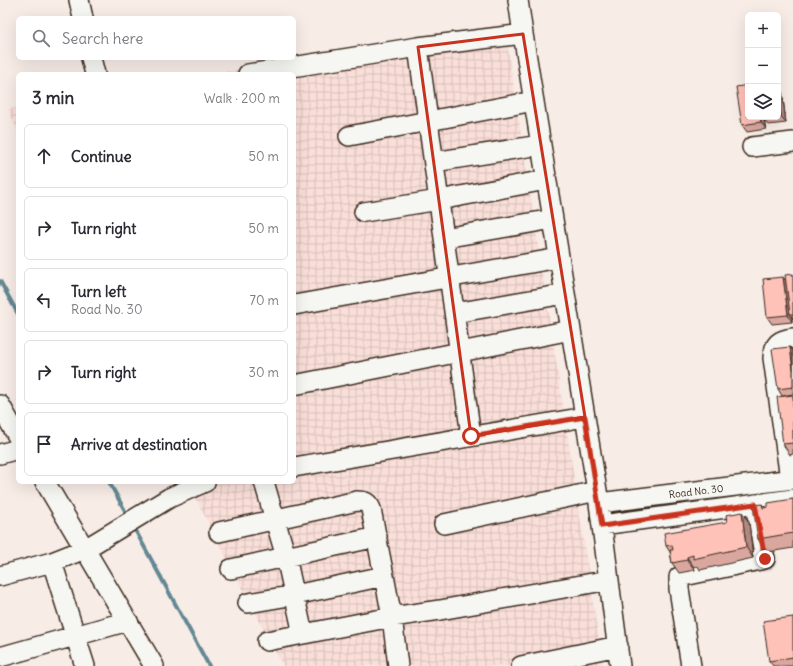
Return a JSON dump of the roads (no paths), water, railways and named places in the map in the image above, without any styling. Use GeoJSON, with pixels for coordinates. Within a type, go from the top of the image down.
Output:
{"type":"FeatureCollection","features":[{"type":"Feature","properties":{"kind":"street"},"geometry":{"type":"LineString","coordinates":[[79,0],[83,16]]}},
{"type":"Feature","properties":{"kind":"street"},"geometry":{"type":"LineString","coordinates":[[518,0],[540,145],[598,497],[620,666]]}},
{"type":"Feature","properties":{"kind":"street"},"geometry":{"type":"LineString","coordinates":[[261,72],[418,47],[523,34]]}},
{"type":"Feature","properties":{"kind":"street"},"geometry":{"type":"LineString","coordinates":[[418,47],[471,436]]}},
{"type":"Feature","properties":{"kind":"street"},"geometry":{"type":"LineString","coordinates":[[92,60],[94,72]]}},
{"type":"Feature","properties":{"kind":"street"},"geometry":{"type":"LineString","coordinates":[[349,136],[534,101]]}},
{"type":"Feature","properties":{"kind":"street"},"geometry":{"type":"LineString","coordinates":[[752,147],[793,142]]}},
{"type":"Feature","properties":{"kind":"street"},"geometry":{"type":"LineString","coordinates":[[434,162],[540,145]]}},
{"type":"Feature","properties":{"kind":"street"},"geometry":{"type":"LineString","coordinates":[[364,212],[440,200],[546,180]]}},
{"type":"Feature","properties":{"kind":"street"},"geometry":{"type":"LineString","coordinates":[[444,238],[553,219]]}},
{"type":"Feature","properties":{"kind":"street"},"geometry":{"type":"LineString","coordinates":[[296,305],[559,258]]}},
{"type":"Feature","properties":{"kind":"street"},"geometry":{"type":"LineString","coordinates":[[455,313],[565,294]]}},
{"type":"Feature","properties":{"kind":"street"},"geometry":{"type":"LineString","coordinates":[[296,385],[571,330]]}},
{"type":"Feature","properties":{"kind":"street"},"geometry":{"type":"LineString","coordinates":[[791,479],[786,400],[773,358],[773,349],[777,343],[785,339],[793,338]]}},
{"type":"Feature","properties":{"kind":"street"},"geometry":{"type":"LineString","coordinates":[[0,405],[16,433]]}},
{"type":"Feature","properties":{"kind":"street"},"geometry":{"type":"LineString","coordinates":[[296,467],[585,417]]}},
{"type":"Feature","properties":{"kind":"street"},"geometry":{"type":"LineString","coordinates":[[0,454],[16,450]]}},
{"type":"Feature","properties":{"kind":"street","name":"Road No. 30"},"geometry":{"type":"LineString","coordinates":[[444,524],[598,497],[791,479]]}},
{"type":"Feature","properties":{"kind":"street"},"geometry":{"type":"LineString","coordinates":[[46,484],[90,546],[128,621],[154,666]]}},
{"type":"Feature","properties":{"kind":"street"},"geometry":{"type":"LineString","coordinates":[[0,576],[52,562],[90,546],[169,498],[200,484]]}},
{"type":"Feature","properties":{"kind":"street"},"geometry":{"type":"LineString","coordinates":[[265,484],[286,557],[303,634]]}},
{"type":"Feature","properties":{"kind":"street","name":"Road No. 30"},"geometry":{"type":"LineString","coordinates":[[602,526],[793,499]]}},
{"type":"Feature","properties":{"kind":"street"},"geometry":{"type":"LineString","coordinates":[[219,532],[357,502],[369,504],[377,537],[392,617],[398,666]]}},
{"type":"Feature","properties":{"kind":"street"},"geometry":{"type":"LineString","coordinates":[[691,666],[679,577],[765,559],[755,504]]}},
{"type":"Feature","properties":{"kind":"street"},"geometry":{"type":"LineString","coordinates":[[231,569],[377,537]]}},
{"type":"Feature","properties":{"kind":"street"},"geometry":{"type":"LineString","coordinates":[[52,562],[85,666]]}},
{"type":"Feature","properties":{"kind":"street"},"geometry":{"type":"LineString","coordinates":[[248,603],[295,595],[384,576]]}},
{"type":"Feature","properties":{"kind":"street"},"geometry":{"type":"LineString","coordinates":[[267,641],[392,617],[609,580]]}},
{"type":"Feature","properties":{"kind":"street"},"geometry":{"type":"LineString","coordinates":[[0,658],[128,621]]}},
{"type":"Feature","properties":{"kind":"street"},"geometry":{"type":"LineString","coordinates":[[521,666],[618,646]]}},
{"type":"Feature","properties":{"kind":"waterway"},"geometry":{"type":"LineString","coordinates":[[0,281],[16,310]]}},
{"type":"Feature","properties":{"kind":"waterway"},"geometry":{"type":"LineString","coordinates":[[110,484],[128,516]]}},
{"type":"Feature","properties":{"kind":"waterway"},"geometry":{"type":"LineString","coordinates":[[133,526],[209,666]]}}]}
